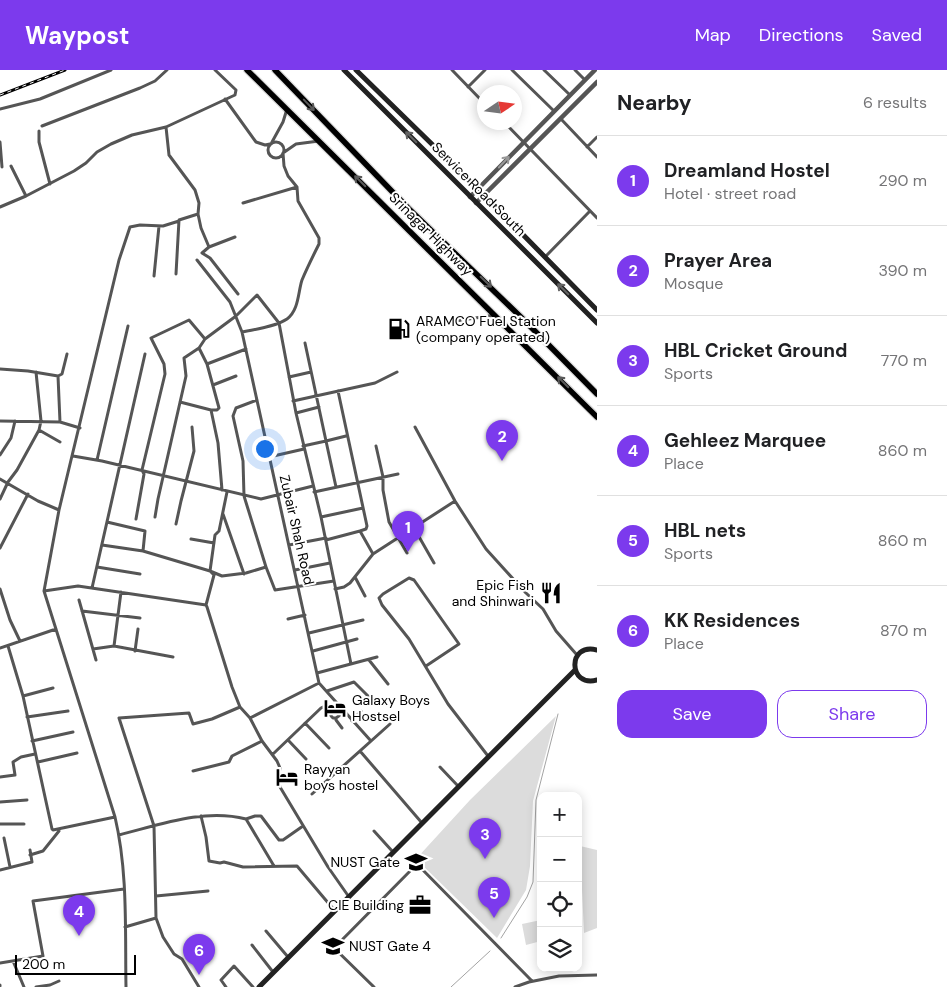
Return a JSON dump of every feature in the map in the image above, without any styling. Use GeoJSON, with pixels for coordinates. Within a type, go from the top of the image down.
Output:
{"type":"FeatureCollection","features":[{"type":"Feature","properties":{"kind":"highway","name":"Srinagar Highway"},"geometry":{"type":"LineString","coordinates":[[247,70],[597,417]]}},
{"type":"Feature","properties":{"kind":"highway","name":"Srinagar Highway"},"geometry":{"type":"LineString","coordinates":[[275,70],[408,208],[527,323],[597,394]]}},
{"type":"Feature","properties":{"kind":"main road","name":"Service Road South"},"geometry":{"type":"LineString","coordinates":[[344,70],[597,324]]}},
{"type":"Feature","properties":{"kind":"main road"},"geometry":{"type":"LineString","coordinates":[[356,70],[484,195],[597,310]]}},
{"type":"Feature","properties":{"kind":"main road"},"geometry":{"type":"LineString","coordinates":[[597,649],[586,649],[578,655],[574,665],[578,675],[585,680],[597,680]]}},
{"type":"Feature","properties":{"kind":"main road"},"geometry":{"type":"LineString","coordinates":[[259,987],[575,670]]}},
{"type":"Feature","properties":{"kind":"street"},"geometry":{"type":"LineString","coordinates":[[0,109],[40,99],[111,70]]}},
{"type":"Feature","properties":{"kind":"street"},"geometry":{"type":"LineString","coordinates":[[42,126],[140,88],[155,81],[167,70]]}},
{"type":"Feature","properties":{"kind":"street"},"geometry":{"type":"LineString","coordinates":[[0,207],[74,171],[97,152],[111,144],[166,127],[235,95],[236,90],[215,70]]}},
{"type":"Feature","properties":{"kind":"street"},"geometry":{"type":"LineString","coordinates":[[452,70],[477,96]]}},
{"type":"Feature","properties":{"kind":"street"},"geometry":{"type":"LineString","coordinates":[[468,87],[485,70]]}},
{"type":"Feature","properties":{"kind":"street"},"geometry":{"type":"LineString","coordinates":[[512,70],[554,111]]}},
{"type":"Feature","properties":{"kind":"street"},"geometry":{"type":"LineString","coordinates":[[544,70],[570,95]]}},
{"type":"Feature","properties":{"kind":"street"},"geometry":{"type":"LineString","coordinates":[[576,70],[585,80]]}},
{"type":"Feature","properties":{"kind":"street"},"geometry":{"type":"LineString","coordinates":[[470,197],[595,70]]}},
{"type":"Feature","properties":{"kind":"street"},"geometry":{"type":"LineString","coordinates":[[476,203],[597,82]]}},
{"type":"Feature","properties":{"kind":"street"},"geometry":{"type":"LineString","coordinates":[[225,99],[256,142],[265,145],[279,143],[282,145],[284,166],[288,176],[297,187],[298,201],[319,238],[319,244],[302,280],[295,308],[287,319],[279,323],[242,332]]}},
{"type":"Feature","properties":{"kind":"street"},"geometry":{"type":"LineString","coordinates":[[287,109],[283,122],[268,151],[272,156],[278,157],[296,144],[319,140]]}},
{"type":"Feature","properties":{"kind":"street"},"geometry":{"type":"LineString","coordinates":[[561,119],[597,157]]}},
{"type":"Feature","properties":{"kind":"street"},"geometry":{"type":"LineString","coordinates":[[166,127],[169,155],[194,190],[199,203],[198,214],[201,228],[210,247]]}},
{"type":"Feature","properties":{"kind":"street"},"geometry":{"type":"LineString","coordinates":[[512,130],[597,218]]}},
{"type":"Feature","properties":{"kind":"street"},"geometry":{"type":"LineString","coordinates":[[39,131],[39,142],[50,184]]}},
{"type":"Feature","properties":{"kind":"street"},"geometry":{"type":"LineString","coordinates":[[588,147],[597,137]]}},
{"type":"Feature","properties":{"kind":"street"},"geometry":{"type":"LineString","coordinates":[[0,142],[2,167]]}},
{"type":"Feature","properties":{"kind":"street"},"geometry":{"type":"LineString","coordinates":[[11,166],[26,196]]}},
{"type":"Feature","properties":{"kind":"street"},"geometry":{"type":"LineString","coordinates":[[243,203],[297,187]]}},
{"type":"Feature","properties":{"kind":"street"},"geometry":{"type":"LineString","coordinates":[[544,257],[590,210]]}},
{"type":"Feature","properties":{"kind":"street"},"geometry":{"type":"LineString","coordinates":[[126,987],[124,889],[119,835],[44,591],[59,510],[119,260],[130,227],[140,225],[159,226],[198,214]]}},
{"type":"Feature","properties":{"kind":"street"},"geometry":{"type":"LineString","coordinates":[[176,274],[179,221]]}},
{"type":"Feature","properties":{"kind":"street"},"geometry":{"type":"LineString","coordinates":[[154,276],[159,226]]}},
{"type":"Feature","properties":{"kind":"street"},"geometry":{"type":"LineString","coordinates":[[235,237],[210,247],[202,253],[210,258],[238,294]]}},
{"type":"Feature","properties":{"kind":"street","name":"Zubair Shah Road"},"geometry":{"type":"LineString","coordinates":[[197,260],[230,302],[242,332],[319,683]]}},
{"type":"Feature","properties":{"kind":"street"},"geometry":{"type":"LineString","coordinates":[[155,517],[186,376],[184,358],[199,348],[205,340],[236,316],[257,295],[279,323],[293,401],[326,539],[351,664]]}},
{"type":"Feature","properties":{"kind":"street"},"geometry":{"type":"LineString","coordinates":[[429,325],[496,315]]}},
{"type":"Feature","properties":{"kind":"street"},"geometry":{"type":"LineString","coordinates":[[136,519],[144,474],[142,470],[165,374],[164,364],[151,338],[189,320],[205,340]]}},
{"type":"Feature","properties":{"kind":"street"},"geometry":{"type":"LineString","coordinates":[[97,460],[128,326]]}},
{"type":"Feature","properties":{"kind":"street"},"geometry":{"type":"LineString","coordinates":[[305,343],[336,487]]}},
{"type":"Feature","properties":{"kind":"street"},"geometry":{"type":"LineString","coordinates":[[180,402],[211,410],[219,408],[207,364],[199,348]]}},
{"type":"Feature","properties":{"kind":"street"},"geometry":{"type":"LineString","coordinates":[[207,364],[246,349]]}},
{"type":"Feature","properties":{"kind":"street"},"geometry":{"type":"LineString","coordinates":[[0,369],[58,376],[62,374],[68,354]]}},
{"type":"Feature","properties":{"kind":"street"},"geometry":{"type":"LineString","coordinates":[[92,588],[145,354]]}},
{"type":"Feature","properties":{"kind":"street"},"geometry":{"type":"LineString","coordinates":[[0,498],[39,430],[41,421],[36,372]]}},
{"type":"Feature","properties":{"kind":"street"},"geometry":{"type":"LineString","coordinates":[[289,377],[311,372]]}},
{"type":"Feature","properties":{"kind":"street"},"geometry":{"type":"LineString","coordinates":[[293,401],[375,383],[397,372]]}},
{"type":"Feature","properties":{"kind":"street"},"geometry":{"type":"LineString","coordinates":[[58,376],[60,422]]}},
{"type":"Feature","properties":{"kind":"street"},"geometry":{"type":"LineString","coordinates":[[213,385],[236,376]]}},
{"type":"Feature","properties":{"kind":"street"},"geometry":{"type":"LineString","coordinates":[[289,546],[360,531],[366,529],[367,526],[346,436],[338,391]]}},
{"type":"Feature","properties":{"kind":"street"},"geometry":{"type":"LineString","coordinates":[[258,400],[236,408],[233,416],[243,461],[244,496],[275,590],[299,588],[334,581]]}},
{"type":"Feature","properties":{"kind":"street"},"geometry":{"type":"LineString","coordinates":[[296,413],[318,408]]}},
{"type":"Feature","properties":{"kind":"street"},"geometry":{"type":"LineString","coordinates":[[211,410],[218,443],[222,490]]}},
{"type":"Feature","properties":{"kind":"street"},"geometry":{"type":"LineString","coordinates":[[0,421],[60,422],[80,428]]}},
{"type":"Feature","properties":{"kind":"street"},"geometry":{"type":"LineString","coordinates":[[0,455],[11,438],[15,421]]}},
{"type":"Feature","properties":{"kind":"street"},"geometry":{"type":"LineString","coordinates":[[176,524],[194,451],[192,427]]}},
{"type":"Feature","properties":{"kind":"street"},"geometry":{"type":"LineString","coordinates":[[415,427],[455,501],[486,548],[543,609],[556,631],[578,655]]}},
{"type":"Feature","properties":{"kind":"street"},"geometry":{"type":"LineString","coordinates":[[39,430],[60,442]]}},
{"type":"Feature","properties":{"kind":"street"},"geometry":{"type":"LineString","coordinates":[[269,457],[346,436]]}},
{"type":"Feature","properties":{"kind":"street"},"geometry":{"type":"LineString","coordinates":[[376,446],[383,477],[383,490],[389,522],[407,553]]}},
{"type":"Feature","properties":{"kind":"street"},"geometry":{"type":"LineString","coordinates":[[73,456],[186,480],[227,492],[261,499],[313,486]]}},
{"type":"Feature","properties":{"kind":"street"},"geometry":{"type":"LineString","coordinates":[[314,492],[398,474]]}},
{"type":"Feature","properties":{"kind":"street"},"geometry":{"type":"LineString","coordinates":[[0,479],[59,510]]}},
{"type":"Feature","properties":{"kind":"street"},"geometry":{"type":"LineString","coordinates":[[210,571],[214,543],[219,531],[227,492]]}},
{"type":"Feature","properties":{"kind":"street"},"geometry":{"type":"LineString","coordinates":[[0,548],[28,494]]}},
{"type":"Feature","properties":{"kind":"street"},"geometry":{"type":"LineString","coordinates":[[335,589],[344,587],[373,554],[455,501]]}},
{"type":"Feature","properties":{"kind":"street"},"geometry":{"type":"LineString","coordinates":[[321,517],[363,508]]}},
{"type":"Feature","properties":{"kind":"street"},"geometry":{"type":"LineString","coordinates":[[223,513],[244,574]]}},
{"type":"Feature","properties":{"kind":"street"},"geometry":{"type":"LineString","coordinates":[[107,522],[145,531],[143,551]]}},
{"type":"Feature","properties":{"kind":"street"},"geometry":{"type":"LineString","coordinates":[[414,528],[434,563]]}},
{"type":"Feature","properties":{"kind":"street"},"geometry":{"type":"LineString","coordinates":[[360,531],[373,554]]}},
{"type":"Feature","properties":{"kind":"street"},"geometry":{"type":"LineString","coordinates":[[191,539],[214,543]]}},
{"type":"Feature","properties":{"kind":"street"},"geometry":{"type":"LineString","coordinates":[[102,545],[143,551],[222,576],[244,574],[266,567]]}},
{"type":"Feature","properties":{"kind":"street"},"geometry":{"type":"LineString","coordinates":[[295,570],[330,563]]}},
{"type":"Feature","properties":{"kind":"street"},"geometry":{"type":"LineString","coordinates":[[97,567],[140,574]]}},
{"type":"Feature","properties":{"kind":"street"},"geometry":{"type":"LineString","coordinates":[[210,571],[214,575],[206,605],[240,707],[250,718],[262,741],[280,768],[278,780],[280,787],[328,867],[349,897]]}},
{"type":"Feature","properties":{"kind":"street"},"geometry":{"type":"LineString","coordinates":[[355,576],[365,596]]}},
{"type":"Feature","properties":{"kind":"street"},"geometry":{"type":"LineString","coordinates":[[426,666],[460,644],[414,580],[409,578],[379,598],[382,606],[409,639],[448,704],[488,756]]}},
{"type":"Feature","properties":{"kind":"street"},"geometry":{"type":"LineString","coordinates":[[44,591],[78,586],[206,605]]}},
{"type":"Feature","properties":{"kind":"street"},"geometry":{"type":"LineString","coordinates":[[0,589],[10,620],[20,641]]}},
{"type":"Feature","properties":{"kind":"street"},"geometry":{"type":"LineString","coordinates":[[114,646],[121,592]]}},
{"type":"Feature","properties":{"kind":"street"},"geometry":{"type":"LineString","coordinates":[[79,600],[96,660]]}},
{"type":"Feature","properties":{"kind":"street"},"geometry":{"type":"LineString","coordinates":[[82,611],[140,618]]}},
{"type":"Feature","properties":{"kind":"street"},"geometry":{"type":"LineString","coordinates":[[288,619],[305,616]]}},
{"type":"Feature","properties":{"kind":"street"},"geometry":{"type":"LineString","coordinates":[[309,633],[363,620]]}},
{"type":"Feature","properties":{"kind":"street"},"geometry":{"type":"LineString","coordinates":[[0,648],[56,629]]}},
{"type":"Feature","properties":{"kind":"street"},"geometry":{"type":"LineString","coordinates":[[134,651],[138,629]]}},
{"type":"Feature","properties":{"kind":"street"},"geometry":{"type":"LineString","coordinates":[[313,651],[357,639]]}},
{"type":"Feature","properties":{"kind":"street"},"geometry":{"type":"LineString","coordinates":[[8,646],[23,696],[52,829],[115,817]]}},
{"type":"Feature","properties":{"kind":"street"},"geometry":{"type":"LineString","coordinates":[[93,649],[114,646],[174,657]]}},
{"type":"Feature","properties":{"kind":"street"},"geometry":{"type":"LineString","coordinates":[[317,673],[378,657]]}},
{"type":"Feature","properties":{"kind":"street"},"geometry":{"type":"LineString","coordinates":[[369,660],[388,684]]}},
{"type":"Feature","properties":{"kind":"street"},"geometry":{"type":"LineString","coordinates":[[327,691],[354,682],[372,700]]}},
{"type":"Feature","properties":{"kind":"street"},"geometry":{"type":"LineString","coordinates":[[250,718],[319,683],[371,741]]}},
{"type":"Feature","properties":{"kind":"street"},"geometry":{"type":"LineString","coordinates":[[23,696],[53,688]]}},
{"type":"Feature","properties":{"kind":"street"},"geometry":{"type":"LineString","coordinates":[[199,987],[182,959],[174,954],[166,943],[156,918],[154,826],[119,718],[189,713],[193,724],[212,719],[240,707]]}},
{"type":"Feature","properties":{"kind":"street"},"geometry":{"type":"LineString","coordinates":[[272,754],[324,707],[333,718],[336,718],[342,728]]}},
{"type":"Feature","properties":{"kind":"street"},"geometry":{"type":"LineString","coordinates":[[27,717],[68,711]]}},
{"type":"Feature","properties":{"kind":"street"},"geometry":{"type":"LineString","coordinates":[[336,718],[344,712]]}},
{"type":"Feature","properties":{"kind":"street"},"geometry":{"type":"LineString","coordinates":[[352,720],[361,712]]}},
{"type":"Feature","properties":{"kind":"street"},"geometry":{"type":"LineString","coordinates":[[305,723],[329,748]]}},
{"type":"Feature","properties":{"kind":"street"},"geometry":{"type":"LineString","coordinates":[[312,794],[390,724]]}},
{"type":"Feature","properties":{"kind":"street"},"geometry":{"type":"LineString","coordinates":[[32,741],[73,732]]}},
{"type":"Feature","properties":{"kind":"street"},"geometry":{"type":"LineString","coordinates":[[288,740],[306,759]]}},
{"type":"Feature","properties":{"kind":"street"},"geometry":{"type":"LineString","coordinates":[[193,771],[229,762],[232,756],[262,741]]}},
{"type":"Feature","properties":{"kind":"street"},"geometry":{"type":"LineString","coordinates":[[360,751],[423,823]]}},
{"type":"Feature","properties":{"kind":"street"},"geometry":{"type":"LineString","coordinates":[[38,762],[77,753]]}},
{"type":"Feature","properties":{"kind":"street"},"geometry":{"type":"LineString","coordinates":[[0,777],[16,775],[13,762],[21,757],[35,754]]}},
{"type":"Feature","properties":{"kind":"street"},"geometry":{"type":"LineString","coordinates":[[440,767],[459,787]]}},
{"type":"Feature","properties":{"kind":"street"},"geometry":{"type":"LineString","coordinates":[[0,802],[27,800]]}},
{"type":"Feature","properties":{"kind":"street"},"geometry":{"type":"LineString","coordinates":[[119,835],[201,816],[235,816],[246,819],[261,816],[278,840],[282,840],[303,826]]}},
{"type":"Feature","properties":{"kind":"street"},"geometry":{"type":"LineString","coordinates":[[201,816],[209,861],[224,862],[243,867],[297,866],[335,911]]}},
{"type":"Feature","properties":{"kind":"street"},"geometry":{"type":"LineString","coordinates":[[246,819],[274,866]]}},
{"type":"Feature","properties":{"kind":"street"},"geometry":{"type":"LineString","coordinates":[[0,824],[24,824]]}},
{"type":"Feature","properties":{"kind":"street"},"geometry":{"type":"LineString","coordinates":[[30,855],[43,851],[61,828]]}},
{"type":"Feature","properties":{"kind":"street"},"geometry":{"type":"LineString","coordinates":[[374,831],[394,852]]}},
{"type":"Feature","properties":{"kind":"street"},"geometry":{"type":"LineString","coordinates":[[4,838],[10,867]]}},
{"type":"Feature","properties":{"kind":"street"},"geometry":{"type":"LineString","coordinates":[[0,870],[32,862],[30,850]]}},
{"type":"Feature","properties":{"kind":"street"},"geometry":{"type":"LineString","coordinates":[[334,948],[416,863],[532,981]]}},
{"type":"Feature","properties":{"kind":"street"},"geometry":{"type":"LineString","coordinates":[[0,963],[43,956],[33,901],[124,889]]}},
{"type":"Feature","properties":{"kind":"street"},"geometry":{"type":"LineString","coordinates":[[156,896],[208,891]]}},
{"type":"Feature","properties":{"kind":"street"},"geometry":{"type":"LineString","coordinates":[[125,927],[156,918]]}},
{"type":"Feature","properties":{"kind":"street"},"geometry":{"type":"LineString","coordinates":[[266,931],[288,957]]}},
{"type":"Feature","properties":{"kind":"street"},"geometry":{"type":"LineString","coordinates":[[330,944],[374,987]]}},
{"type":"Feature","properties":{"kind":"street"},"geometry":{"type":"LineString","coordinates":[[252,945],[273,972]]}},
{"type":"Feature","properties":{"kind":"street"},"geometry":{"type":"LineString","coordinates":[[13,961],[24,987]]}},
{"type":"Feature","properties":{"kind":"street"},"geometry":{"type":"LineString","coordinates":[[226,987],[221,980],[234,966],[253,987]]}},
{"type":"Feature","properties":{"kind":"street"},"geometry":{"type":"LineString","coordinates":[[515,987],[532,981],[559,976],[597,976]]}},
{"type":"Feature","properties":{"kind":"street"},"geometry":{"type":"LineString","coordinates":[[36,987],[50,985],[59,981]]}},
{"type":"Feature","properties":{"kind":"shaded area"},"geometry":{"type":"Polygon","coordinates":[[[556,716],[533,801],[530,866],[526,890],[497,938],[416,859],[470,800],[556,716]]]}},
{"type":"Feature","properties":{"kind":"shaded area"},"geometry":{"type":"Polygon","coordinates":[[[582,846],[597,850],[597,928],[584,933],[582,846]]]}},
{"type":"Feature","properties":{"kind":"shaded area"},"geometry":{"type":"Polygon","coordinates":[[[537,921],[537,942],[526,945],[522,924],[537,921]]]}},
{"type":"Feature","properties":{"kind":"waterway"},"geometry":{"type":"LineString","coordinates":[[501,938],[527,897],[533,882],[536,800],[558,714]]}},
{"type":"Feature","properties":{"kind":"waterway"},"geometry":{"type":"LineString","coordinates":[[451,987],[490,951]]}},
{"type":"Feature","properties":{"kind":"railway"},"geometry":{"type":"LineString","coordinates":[[0,95],[65,70]]}},
{"type":"Feature","properties":{"kind":"place","name":"ARAMCO Fuel Station (company operated)"},"geometry":{"type":"Point","coordinates":[399,329]}},
{"type":"Feature","properties":{"kind":"place","name":"Prayer Area"},"geometry":{"type":"Point","coordinates":[502,461]}},
{"type":"Feature","properties":{"kind":"place","name":"Dreamland Hostel"},"geometry":{"type":"Point","coordinates":[408,552]}},
{"type":"Feature","properties":{"kind":"place","name":"Epic Fish and Shinwari"},"geometry":{"type":"Point","coordinates":[551,593]}},
{"type":"Feature","properties":{"kind":"place","name":"Galaxy Boys Hostsel"},"geometry":{"type":"Point","coordinates":[335,708]}},
{"type":"Feature","properties":{"kind":"place","name":"Rayyan boys hostel"},"geometry":{"type":"Point","coordinates":[287,777]}},
{"type":"Feature","properties":{"kind":"place","name":"HBL Cricket Ground"},"geometry":{"type":"Point","coordinates":[485,859]}},
{"type":"Feature","properties":{"kind":"place","name":"NUST Gate"},"geometry":{"type":"Point","coordinates":[416,862]}},
{"type":"Feature","properties":{"kind":"place","name":"CIE Building"},"geometry":{"type":"Point","coordinates":[420,905]}},
{"type":"Feature","properties":{"kind":"place","name":"HBL nets"},"geometry":{"type":"Point","coordinates":[494,918]}},
{"type":"Feature","properties":{"kind":"place","name":"Gehleez Marquee"},"geometry":{"type":"Point","coordinates":[79,936]}},
{"type":"Feature","properties":{"kind":"place","name":"NUST Gate 4"},"geometry":{"type":"Point","coordinates":[333,946]}},
{"type":"Feature","properties":{"kind":"place","name":"KK Residences"},"geometry":{"type":"Point","coordinates":[199,975]}}]}
